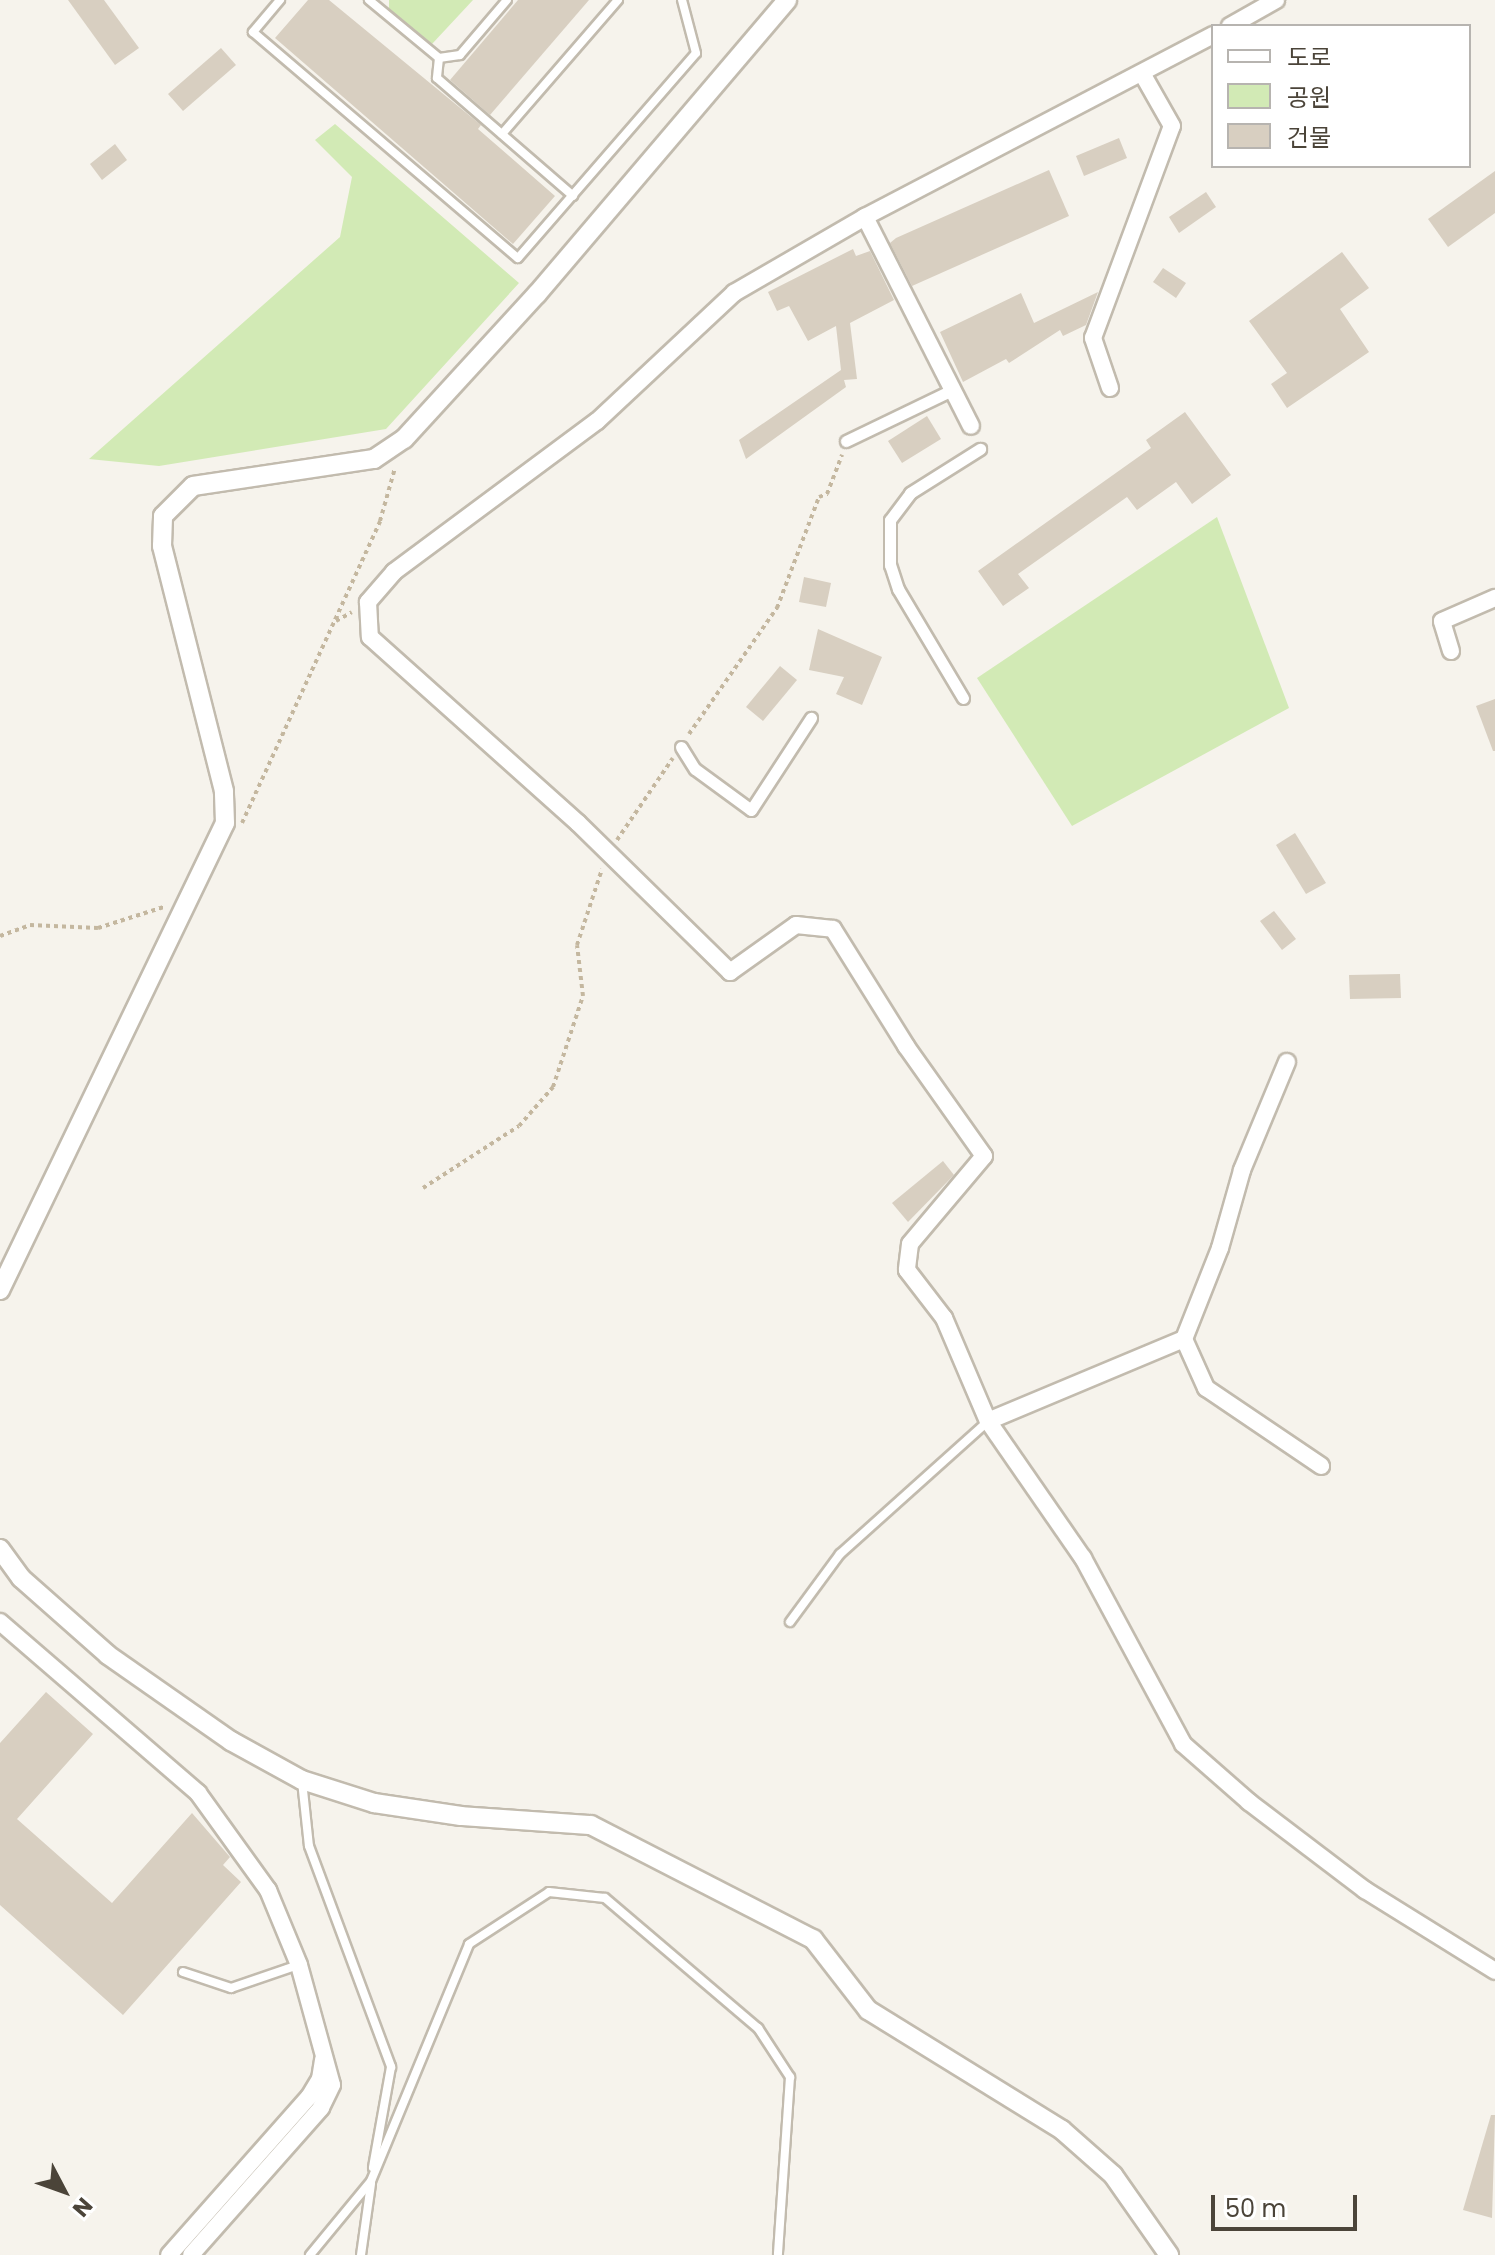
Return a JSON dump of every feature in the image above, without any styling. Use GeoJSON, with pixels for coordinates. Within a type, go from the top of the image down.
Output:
{"type":"FeatureCollection","features":[{"type":"Feature","properties":{"kind":"street"},"geometry":{"type":"LineString","coordinates":[[0,1290],[225,823],[224,791],[162,546],[163,516],[193,486],[374,459],[404,439],[537,294],[787,0]]}},
{"type":"Feature","properties":{"kind":"street"},"geometry":{"type":"LineString","coordinates":[[1234,24],[1276,0]]}},
{"type":"Feature","properties":{"kind":"street"},"geometry":{"type":"LineString","coordinates":[[1211,36],[1143,75],[865,217],[734,293],[597,421],[394,572],[368,602],[370,637],[394,663],[608,853],[730,972],[796,925],[833,929],[906,1046],[984,1156],[910,1244],[907,1270],[944,1318],[988,1421],[1083,1558],[1183,1744],[1249,1802],[1365,1890],[1495,1971]]}},
{"type":"Feature","properties":{"kind":"street"},"geometry":{"type":"LineString","coordinates":[[1110,388],[1093,338],[1172,126],[1143,75]]}},
{"type":"Feature","properties":{"kind":"street"},"geometry":{"type":"LineString","coordinates":[[865,217],[950,391],[971,426]]}},
{"type":"Feature","properties":{"kind":"street"},"geometry":{"type":"LineString","coordinates":[[846,441],[950,391]]}},
{"type":"Feature","properties":{"kind":"street"},"geometry":{"type":"LineString","coordinates":[[963,698],[898,589],[890,565],[890,520],[910,493],[980,449]]}},
{"type":"Feature","properties":{"kind":"street"},"geometry":{"type":"LineString","coordinates":[[1451,651],[1442,621],[1495,598]]}},
{"type":"Feature","properties":{"kind":"street"},"geometry":{"type":"LineString","coordinates":[[681,747],[695,769],[751,810],[811,718]]}},
{"type":"Feature","properties":{"kind":"street"},"geometry":{"type":"LineString","coordinates":[[988,1421],[1184,1339],[1220,1248],[1242,1170],[1287,1062]]}},
{"type":"Feature","properties":{"kind":"street"},"geometry":{"type":"LineString","coordinates":[[1184,1339],[1206,1388],[1321,1466]]}},
{"type":"Feature","properties":{"kind":"street"},"geometry":{"type":"LineString","coordinates":[[0,1549],[39,1596],[108,1655],[231,1741],[302,1780],[374,1803],[461,1816],[591,1825],[813,1939],[868,2010],[1062,2130],[1113,2175],[1169,2255]]}},
{"type":"Feature","properties":{"kind":"street"},"geometry":{"type":"LineString","coordinates":[[0,1622],[198,1793],[268,1890],[299,1965],[325,2050],[332,2085],[321,2108],[191,2255]]}},
{"type":"Feature","properties":{"kind":"street"},"geometry":{"type":"LineString","coordinates":[[169,2255],[309,2097],[320,2079],[325,2050]]}},
{"type":"Feature","properties":{"kind":"lane"},"geometry":{"type":"LineString","coordinates":[[280,0],[253,32],[518,258],[696,53],[682,0]]}},
{"type":"Feature","properties":{"kind":"lane"},"geometry":{"type":"LineString","coordinates":[[369,0],[439,58],[460,55],[507,0]]}},
{"type":"Feature","properties":{"kind":"lane"},"geometry":{"type":"LineString","coordinates":[[502,134],[618,0]]}},
{"type":"Feature","properties":{"kind":"lane"},"geometry":{"type":"LineString","coordinates":[[439,58],[437,78],[573,196]]}},
{"type":"Feature","properties":{"kind":"lane"},"geometry":{"type":"LineString","coordinates":[[790,1622],[840,1554],[988,1421]]}},
{"type":"Feature","properties":{"kind":"lane"},"geometry":{"type":"LineString","coordinates":[[302,1780],[309,1846],[391,2067],[361,2255]]}},
{"type":"Feature","properties":{"kind":"lane"},"geometry":{"type":"LineString","coordinates":[[310,2255],[371,2181],[469,1944],[549,1892],[605,1898],[758,2028],[790,2077],[778,2255]]}},
{"type":"Feature","properties":{"kind":"lane"},"geometry":{"type":"LineString","coordinates":[[183,1972],[231,1988],[299,1965]]}},
{"type":"Feature","properties":{"kind":"path"},"geometry":{"type":"LineString","coordinates":[[216,846],[246,820],[380,521],[404,439]]}},
{"type":"Feature","properties":{"kind":"path"},"geometry":{"type":"LineString","coordinates":[[423,1188],[519,1126],[553,1087],[583,996],[577,945],[608,853],[777,608],[819,497],[827,494],[846,441]]}},
{"type":"Feature","properties":{"kind":"path"},"geometry":{"type":"LineString","coordinates":[[0,936],[30,925],[98,928],[189,898]]}},
{"type":"Feature","properties":{"kind":"green space"},"geometry":{"type":"Polygon","coordinates":[[[389,0],[473,0],[432,44],[389,10],[389,0]]]}},
{"type":"Feature","properties":{"kind":"green space"},"geometry":{"type":"Polygon","coordinates":[[[335,124],[519,283],[386,429],[159,466],[89,459],[340,237],[352,177],[315,140],[335,124]]]}},
{"type":"Feature","properties":{"kind":"green space"},"geometry":{"type":"Polygon","coordinates":[[[1217,517],[1289,708],[1072,826],[977,678],[1217,517]]]}},
{"type":"Feature","properties":{"kind":"building"},"geometry":{"type":"Polygon","coordinates":[[[68,0],[104,0],[139,48],[115,65],[68,0]]]}},
{"type":"Feature","properties":{"kind":"building"},"geometry":{"type":"Polygon","coordinates":[[[308,0],[329,0],[481,125],[478,129],[555,196],[513,244],[275,38],[308,0]]]}},
{"type":"Feature","properties":{"kind":"building"},"geometry":{"type":"Polygon","coordinates":[[[518,0],[589,0],[490,115],[450,80],[518,0]]]}},
{"type":"Feature","properties":{"kind":"building"},"geometry":{"type":"Polygon","coordinates":[[[221,48],[236,65],[183,111],[168,94],[221,48]]]}},
{"type":"Feature","properties":{"kind":"building"},"geometry":{"type":"Polygon","coordinates":[[[1119,138],[1127,158],[1084,176],[1076,156],[1119,138]]]}},
{"type":"Feature","properties":{"kind":"building"},"geometry":{"type":"Polygon","coordinates":[[[115,144],[127,160],[102,180],[90,164],[115,144]]]}},
{"type":"Feature","properties":{"kind":"building"},"geometry":{"type":"Polygon","coordinates":[[[1049,170],[1069,216],[912,286],[890,243],[1049,170]]]}},
{"type":"Feature","properties":{"kind":"building"},"geometry":{"type":"Polygon","coordinates":[[[1495,171],[1495,213],[1448,247],[1428,219],[1495,171]]]}},
{"type":"Feature","properties":{"kind":"building"},"geometry":{"type":"Polygon","coordinates":[[[1206,192],[1216,207],[1179,233],[1169,217],[1206,192]]]}},
{"type":"Feature","properties":{"kind":"building"},"geometry":{"type":"Polygon","coordinates":[[[853,249],[856,256],[870,251],[894,300],[850,323],[857,379],[844,380],[846,387],[746,459],[739,440],[841,370],[836,326],[808,341],[789,306],[777,311],[768,292],[853,249]]]}},
{"type":"Feature","properties":{"kind":"building"},"geometry":{"type":"Polygon","coordinates":[[[1342,252],[1369,288],[1340,309],[1369,352],[1287,408],[1271,384],[1287,373],[1249,321],[1342,252]]]}},
{"type":"Feature","properties":{"kind":"building"},"geometry":{"type":"Polygon","coordinates":[[[1163,268],[1186,283],[1176,298],[1153,282],[1163,268]]]}},
{"type":"Feature","properties":{"kind":"building"},"geometry":{"type":"Polygon","coordinates":[[[1098,292],[1086,325],[1063,336],[1060,330],[1009,363],[1006,359],[963,382],[940,332],[1021,293],[1034,323],[1098,292]]]}},
{"type":"Feature","properties":{"kind":"building"},"geometry":{"type":"Polygon","coordinates":[[[1185,412],[1231,475],[1192,504],[1176,482],[1137,510],[1127,497],[1018,574],[1029,588],[1003,606],[978,571],[1151,448],[1146,440],[1185,412]]]}},
{"type":"Feature","properties":{"kind":"building"},"geometry":{"type":"Polygon","coordinates":[[[927,416],[941,439],[902,463],[888,441],[927,416]]]}},
{"type":"Feature","properties":{"kind":"building"},"geometry":{"type":"Polygon","coordinates":[[[804,577],[831,583],[826,607],[799,602],[804,577]]]}},
{"type":"Feature","properties":{"kind":"building"},"geometry":{"type":"Polygon","coordinates":[[[818,629],[882,657],[862,705],[836,694],[844,677],[809,670],[818,629]]]}},
{"type":"Feature","properties":{"kind":"building"},"geometry":{"type":"Polygon","coordinates":[[[780,666],[797,680],[763,721],[746,707],[780,666]]]}},
{"type":"Feature","properties":{"kind":"building"},"geometry":{"type":"Polygon","coordinates":[[[1495,699],[1495,751],[1493,751],[1476,706],[1495,699]]]}},
{"type":"Feature","properties":{"kind":"building"},"geometry":{"type":"Polygon","coordinates":[[[1295,833],[1326,883],[1306,894],[1276,845],[1295,833]]]}},
{"type":"Feature","properties":{"kind":"building"},"geometry":{"type":"Polygon","coordinates":[[[1274,911],[1296,939],[1282,950],[1260,921],[1274,911]]]}},
{"type":"Feature","properties":{"kind":"building"},"geometry":{"type":"Polygon","coordinates":[[[1400,974],[1401,998],[1350,999],[1349,975],[1400,974]]]}},
{"type":"Feature","properties":{"kind":"building"},"geometry":{"type":"Polygon","coordinates":[[[943,1161],[954,1175],[908,1222],[892,1203],[943,1161]]]}},
{"type":"Feature","properties":{"kind":"building"},"geometry":{"type":"Polygon","coordinates":[[[46,1692],[93,1734],[17,1819],[112,1903],[192,1813],[230,1857],[223,1865],[241,1882],[123,2015],[0,1905],[0,1743],[46,1692]]]}},
{"type":"Feature","properties":{"kind":"building"},"geometry":{"type":"Polygon","coordinates":[[[1491,2115],[1495,2115],[1492,2218],[1463,2210],[1491,2115]]]}}]}
